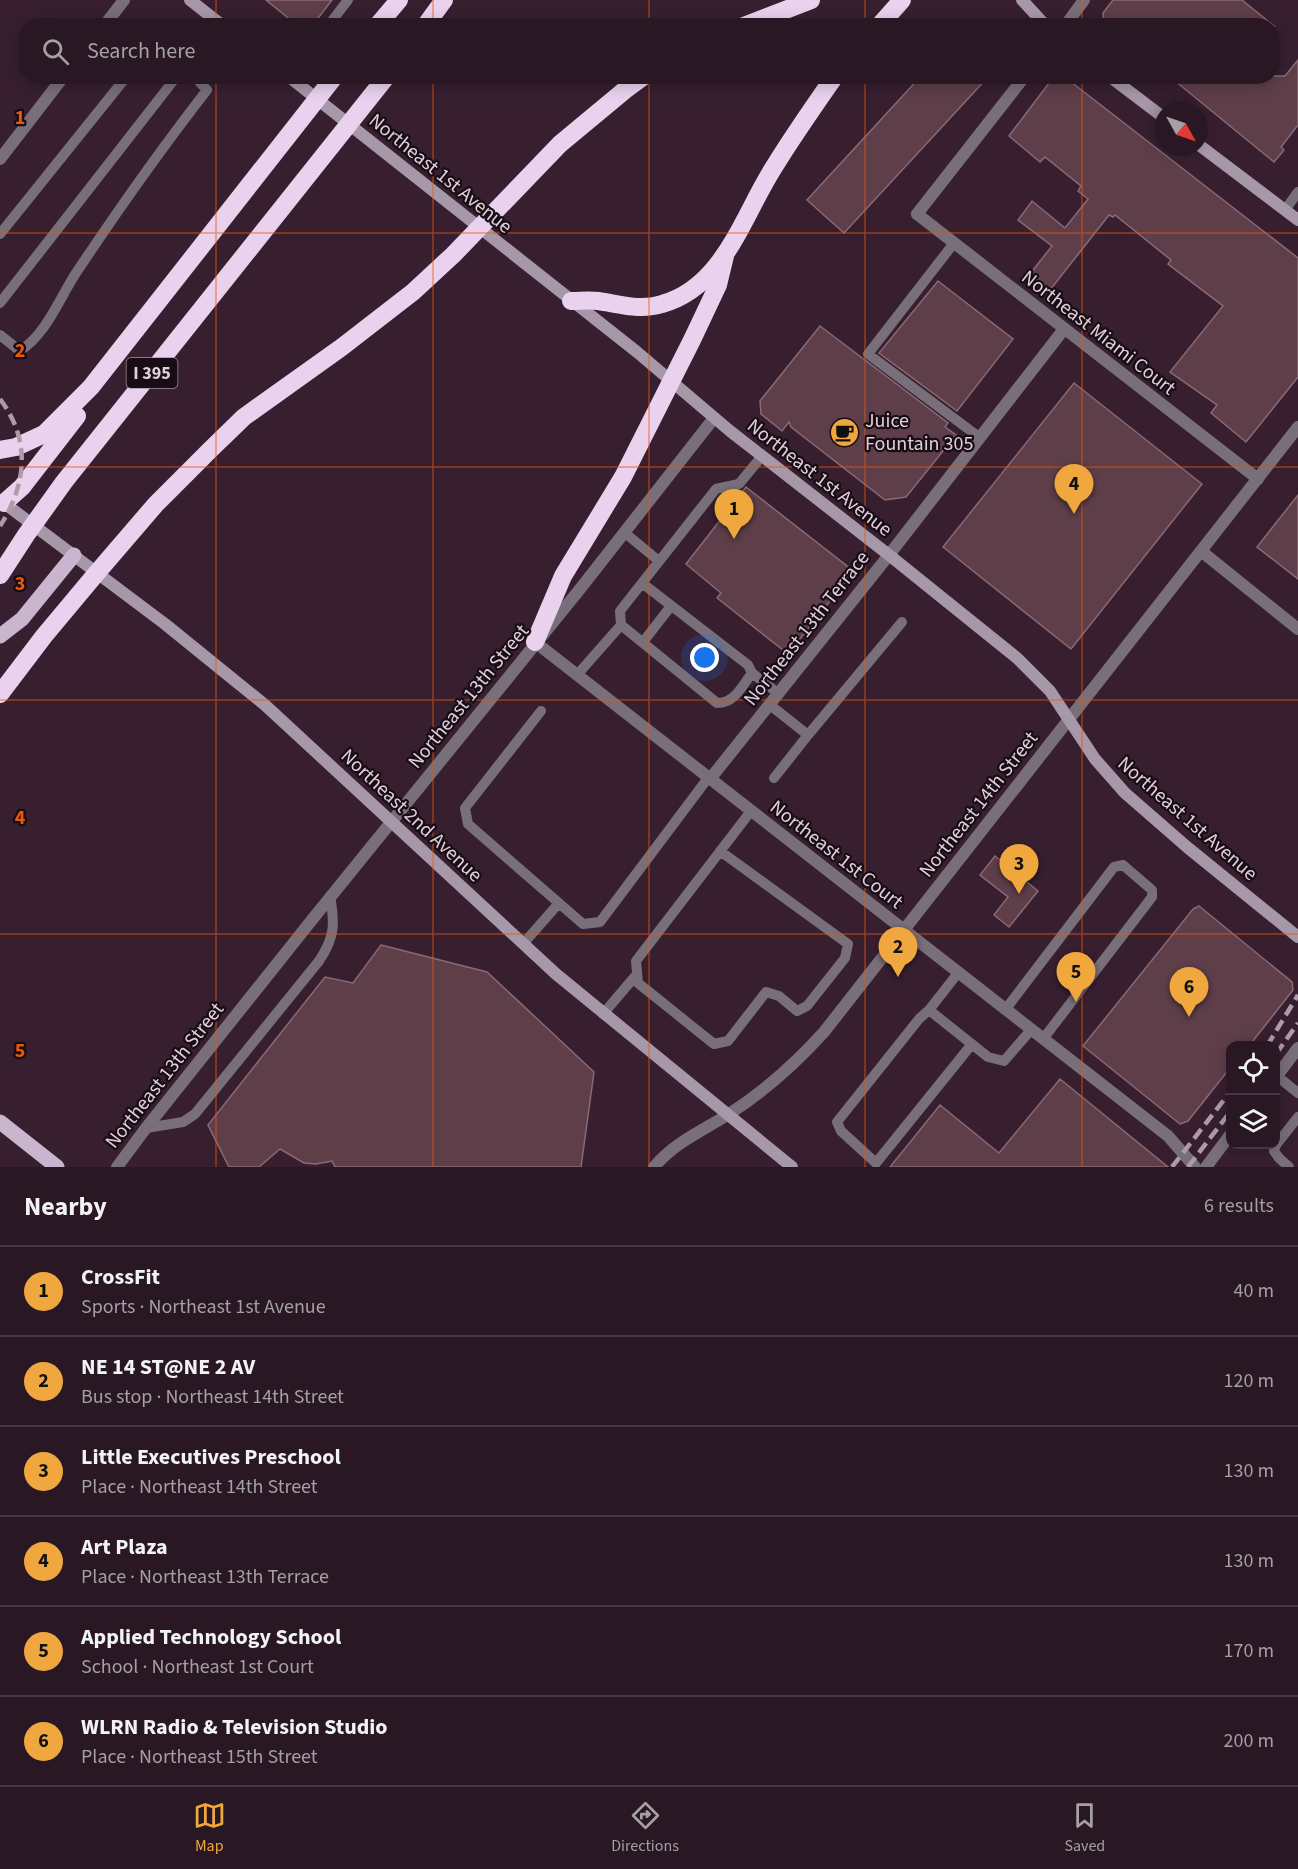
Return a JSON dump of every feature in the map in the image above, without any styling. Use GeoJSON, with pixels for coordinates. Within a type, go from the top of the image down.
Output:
{"type":"FeatureCollection","features":[{"type":"Feature","properties":{"kind":"highway"},"geometry":{"type":"LineString","coordinates":[[384,18],[399,0]]}},
{"type":"Feature","properties":{"kind":"highway"},"geometry":{"type":"LineString","coordinates":[[431,18],[444,0]]}},
{"type":"Feature","properties":{"kind":"highway"},"geometry":{"type":"LineString","coordinates":[[765,18],[811,0]]}},
{"type":"Feature","properties":{"kind":"highway"},"geometry":{"type":"LineString","coordinates":[[886,18],[902,0]]}},
{"type":"Feature","properties":{"kind":"highway"},"geometry":{"type":"LineString","coordinates":[[0,450],[16,447],[44,434],[91,387],[329,84]]}},
{"type":"Feature","properties":{"kind":"highway","name":"I 395"},"geometry":{"type":"LineString","coordinates":[[0,575],[64,482],[381,84]]}},
{"type":"Feature","properties":{"kind":"highway"},"geometry":{"type":"LineString","coordinates":[[0,694],[44,636],[156,504],[244,417],[413,292],[453,255],[560,144],[634,84]]}},
{"type":"Feature","properties":{"kind":"highway"},"geometry":{"type":"LineString","coordinates":[[536,642],[563,576],[623,477],[671,381],[718,285],[726,256],[772,169],[830,84]]}},
{"type":"Feature","properties":{"kind":"highway"},"geometry":{"type":"LineString","coordinates":[[571,301],[597,301],[638,308],[661,305],[679,298],[726,256]]}},
{"type":"Feature","properties":{"kind":"highway"},"geometry":{"type":"LineString","coordinates":[[1,503],[22,487],[75,419],[91,387]]}},
{"type":"Feature","properties":{"kind":"main road"},"geometry":{"type":"LineString","coordinates":[[190,0],[212,18]]}},
{"type":"Feature","properties":{"kind":"main road"},"geometry":{"type":"LineString","coordinates":[[1022,0],[1039,18]]}},
{"type":"Feature","properties":{"kind":"main road","name":"Northeast 1st Avenue"},"geometry":{"type":"LineString","coordinates":[[298,84],[671,381],[714,418],[889,555],[1032,672],[1050,691],[1103,770],[1125,793],[1187,847],[1298,937]]}},
{"type":"Feature","properties":{"kind":"main road"},"geometry":{"type":"LineString","coordinates":[[1120,84],[1154,110]]}},
{"type":"Feature","properties":{"kind":"main road"},"geometry":{"type":"LineString","coordinates":[[1208,152],[1298,220]]}},
{"type":"Feature","properties":{"kind":"main road","name":"Northeast 2nd Avenue"},"geometry":{"type":"LineString","coordinates":[[1,503],[165,624],[260,701],[523,944],[603,1014],[792,1167]]}},
{"type":"Feature","properties":{"kind":"main road"},"geometry":{"type":"LineString","coordinates":[[0,636],[22,619],[74,555]]}},
{"type":"Feature","properties":{"kind":"main road"},"geometry":{"type":"LineString","coordinates":[[0,1122],[57,1167]]}},
{"type":"Feature","properties":{"kind":"street"},"geometry":{"type":"LineString","coordinates":[[110,18],[124,0]]}},
{"type":"Feature","properties":{"kind":"street"},"geometry":{"type":"LineString","coordinates":[[1071,18],[1084,0]]}},
{"type":"Feature","properties":{"kind":"street"},"geometry":{"type":"LineString","coordinates":[[0,159],[58,84]]}},
{"type":"Feature","properties":{"kind":"street","name":"Northeast Miami Court"},"geometry":{"type":"LineString","coordinates":[[1019,84],[917,214],[1258,479]]}},
{"type":"Feature","properties":{"kind":"street","name":"Northeast 13th Terrace"},"geometry":{"type":"LineString","coordinates":[[710,779],[889,555],[1064,329]]}},
{"type":"Feature","properties":{"kind":"street","name":"Northeast 13th Street"},"geometry":{"type":"LineString","coordinates":[[117,1167],[330,896],[625,533],[714,418]]}},
{"type":"Feature","properties":{"kind":"street","name":"Northeast 14th Street"},"geometry":{"type":"LineString","coordinates":[[654,1167],[663,1155],[690,1136],[728,1115],[771,1085],[797,1063],[904,931],[1298,428]]}},
{"type":"Feature","properties":{"kind":"street"},"geometry":{"type":"LineString","coordinates":[[1201,551],[1298,629]]}},
{"type":"Feature","properties":{"kind":"street","name":"Northeast 1st Court"},"geometry":{"type":"LineString","coordinates":[[536,642],[1168,1136],[1195,1167]]}},
{"type":"Feature","properties":{"kind":"street"},"geometry":{"type":"LineString","coordinates":[[1280,1071],[1298,1048]]}},
{"type":"Feature","properties":{"kind":"street"},"geometry":{"type":"LineString","coordinates":[[1206,1167],[1226,1140]]}},
{"type":"Feature","properties":{"kind":"lane"},"geometry":{"type":"LineString","coordinates":[[334,18],[348,0]]}},
{"type":"Feature","properties":{"kind":"lane"},"geometry":{"type":"LineString","coordinates":[[0,234],[121,84]]}},
{"type":"Feature","properties":{"kind":"lane"},"geometry":{"type":"LineString","coordinates":[[0,303],[171,84]]}},
{"type":"Feature","properties":{"kind":"lane"},"geometry":{"type":"LineString","coordinates":[[0,335],[20,351],[43,327],[75,274],[147,168],[207,90],[201,84]]}},
{"type":"Feature","properties":{"kind":"lane"},"geometry":{"type":"LineString","coordinates":[[1285,210],[1298,192]]}},
{"type":"Feature","properties":{"kind":"lane"},"geometry":{"type":"LineString","coordinates":[[954,243],[868,354],[979,437]]}},
{"type":"Feature","properties":{"kind":"lane"},"geometry":{"type":"LineString","coordinates":[[577,675],[621,625],[620,611],[716,489],[739,484],[762,456]]}},
{"type":"Feature","properties":{"kind":"lane"},"geometry":{"type":"LineString","coordinates":[[625,533],[659,561]]}},
{"type":"Feature","properties":{"kind":"lane"},"geometry":{"type":"LineString","coordinates":[[642,583],[748,665],[752,673],[779,694]]}},
{"type":"Feature","properties":{"kind":"lane"},"geometry":{"type":"LineString","coordinates":[[643,642],[671,606]]}},
{"type":"Feature","properties":{"kind":"lane"},"geometry":{"type":"LineString","coordinates":[[774,778],[902,622]]}},
{"type":"Feature","properties":{"kind":"lane"},"geometry":{"type":"LineString","coordinates":[[621,625],[717,703],[725,703],[732,699],[752,673]]}},
{"type":"Feature","properties":{"kind":"lane"},"geometry":{"type":"LineString","coordinates":[[770,705],[808,735]]}},
{"type":"Feature","properties":{"kind":"lane"},"geometry":{"type":"LineString","coordinates":[[541,711],[465,808],[468,824],[583,924],[600,922],[710,779]]}},
{"type":"Feature","properties":{"kind":"lane"},"geometry":{"type":"LineString","coordinates":[[720,851],[849,944],[845,958],[807,1006],[797,1011],[779,996],[766,992],[728,1041],[714,1044],[638,983],[636,961],[720,851],[751,811]]}},
{"type":"Feature","properties":{"kind":"lane"},"geometry":{"type":"LineString","coordinates":[[1005,1010],[1114,867],[1123,865],[1152,890],[1152,897],[1043,1039]]}},
{"type":"Feature","properties":{"kind":"lane"},"geometry":{"type":"LineString","coordinates":[[146,1128],[183,1122],[195,1114],[319,961],[333,931],[330,896]]}},
{"type":"Feature","properties":{"kind":"lane"},"geometry":{"type":"LineString","coordinates":[[523,944],[559,903]]}},
{"type":"Feature","properties":{"kind":"lane"},"geometry":{"type":"LineString","coordinates":[[603,1014],[637,974]]}},
{"type":"Feature","properties":{"kind":"lane"},"geometry":{"type":"LineString","coordinates":[[958,974],[837,1122],[841,1131],[876,1163],[972,1044]]}},
{"type":"Feature","properties":{"kind":"lane"},"geometry":{"type":"LineString","coordinates":[[929,1010],[988,1057],[1004,1061],[1031,1030]]}},
{"type":"Feature","properties":{"kind":"lane"},"geometry":{"type":"LineString","coordinates":[[1280,1079],[1298,1093]]}},
{"type":"Feature","properties":{"kind":"lane"},"geometry":{"type":"LineString","coordinates":[[1290,1167],[1274,1151],[1276,1145],[1298,1117]]}},
{"type":"Feature","properties":{"kind":"building"},"geometry":{"type":"Polygon","coordinates":[[[266,0],[332,0],[318,18],[288,18],[266,0]]]}},
{"type":"Feature","properties":{"kind":"building"},"geometry":{"type":"Polygon","coordinates":[[[1113,0],[1242,0],[1264,18],[1103,18],[1103,13],[1113,0]]]}},
{"type":"Feature","properties":{"kind":"building"},"geometry":{"type":"Polygon","coordinates":[[[1298,60],[1298,125],[1281,147],[1284,150],[1274,162],[1208,108],[1208,102],[1201,102],[1179,84],[1280,84],[1280,76],[1285,76],[1298,60]]]}},
{"type":"Feature","properties":{"kind":"building"},"geometry":{"type":"Polygon","coordinates":[[[914,84],[982,84],[844,233],[807,200],[914,84]]]}},
{"type":"Feature","properties":{"kind":"building"},"geometry":{"type":"Polygon","coordinates":[[[1048,84],[1074,84],[1154,146],[1154,156],[1167,156],[1298,258],[1298,377],[1246,442],[1211,413],[1217,405],[1170,372],[1223,306],[1168,264],[1171,260],[1115,215],[1113,217],[1109,215],[1050,290],[1030,274],[1052,246],[1018,220],[1032,201],[1065,228],[1088,199],[1078,191],[1081,186],[1045,157],[1040,162],[1009,136],[1048,84]]]}},
{"type":"Feature","properties":{"kind":"building"},"geometry":{"type":"Polygon","coordinates":[[[938,281],[1013,339],[957,411],[879,353],[938,281]]]}},
{"type":"Feature","properties":{"kind":"building"},"geometry":{"type":"Polygon","coordinates":[[[820,326],[948,423],[945,427],[956,435],[906,497],[885,500],[791,427],[789,422],[782,431],[761,414],[760,401],[820,326]]]}},
{"type":"Feature","properties":{"kind":"building"},"geometry":{"type":"Polygon","coordinates":[[[1074,383],[1202,484],[1071,649],[943,547],[1074,383]]]}},
{"type":"Feature","properties":{"kind":"building"},"geometry":{"type":"Polygon","coordinates":[[[746,487],[847,566],[849,577],[788,654],[717,598],[721,593],[686,564],[746,487]]]}},
{"type":"Feature","properties":{"kind":"building"},"geometry":{"type":"Polygon","coordinates":[[[1298,495],[1298,579],[1257,547],[1298,495]]]}},
{"type":"Feature","properties":{"kind":"building"},"geometry":{"type":"Polygon","coordinates":[[[995,856],[1038,891],[1009,927],[994,915],[1008,897],[980,875],[995,856]]]}},
{"type":"Feature","properties":{"kind":"building"},"geometry":{"type":"Polygon","coordinates":[[[1199,906],[1292,982],[1293,990],[1253,1041],[1226,1041],[1226,1073],[1188,1121],[1180,1124],[1083,1046],[1193,909],[1199,906]]]}},
{"type":"Feature","properties":{"kind":"building"},"geometry":{"type":"Polygon","coordinates":[[[381,945],[487,972],[594,1072],[581,1167],[335,1167],[332,1161],[316,1164],[304,1163],[280,1149],[259,1167],[229,1167],[208,1125],[325,977],[353,983],[381,945]]]}},
{"type":"Feature","properties":{"kind":"building"},"geometry":{"type":"Polygon","coordinates":[[[1060,1079],[1168,1167],[890,1167],[940,1105],[999,1153],[1060,1079]]]}},
{"type":"Feature","properties":{"kind":"railway"},"geometry":{"type":"LineString","coordinates":[[0,399],[17,430],[22,462],[16,494],[0,526]]}},
{"type":"Feature","properties":{"kind":"railway"},"geometry":{"type":"LineString","coordinates":[[1270,1041],[1298,995]]}},
{"type":"Feature","properties":{"kind":"railway"},"geometry":{"type":"LineString","coordinates":[[1280,1048],[1298,1023]]}},
{"type":"Feature","properties":{"kind":"railway"},"geometry":{"type":"LineString","coordinates":[[1172,1167],[1228,1095]]}},
{"type":"Feature","properties":{"kind":"railway"},"geometry":{"type":"LineString","coordinates":[[1188,1167],[1226,1117]]}},
{"type":"Feature","properties":{"kind":"place","name":"Juice Fountain 305"},"geometry":{"type":"Point","coordinates":[844,432]}},
{"type":"Feature","properties":{"kind":"place","name":"Art Plaza"},"geometry":{"type":"Point","coordinates":[1074,514]}},
{"type":"Feature","properties":{"kind":"place","name":"CrossFit"},"geometry":{"type":"Point","coordinates":[734,539]}},
{"type":"Feature","properties":{"kind":"place","name":"Little Executives Preschool"},"geometry":{"type":"Point","coordinates":[1019,894]}},
{"type":"Feature","properties":{"kind":"place","name":"NE 14 ST@NE 2 AV"},"geometry":{"type":"Point","coordinates":[898,977]}},
{"type":"Feature","properties":{"kind":"place","name":"Applied Technology School"},"geometry":{"type":"Point","coordinates":[1076,1002]}},
{"type":"Feature","properties":{"kind":"place","name":"WLRN Radio & Television Studio"},"geometry":{"type":"Point","coordinates":[1189,1017]}}]}
